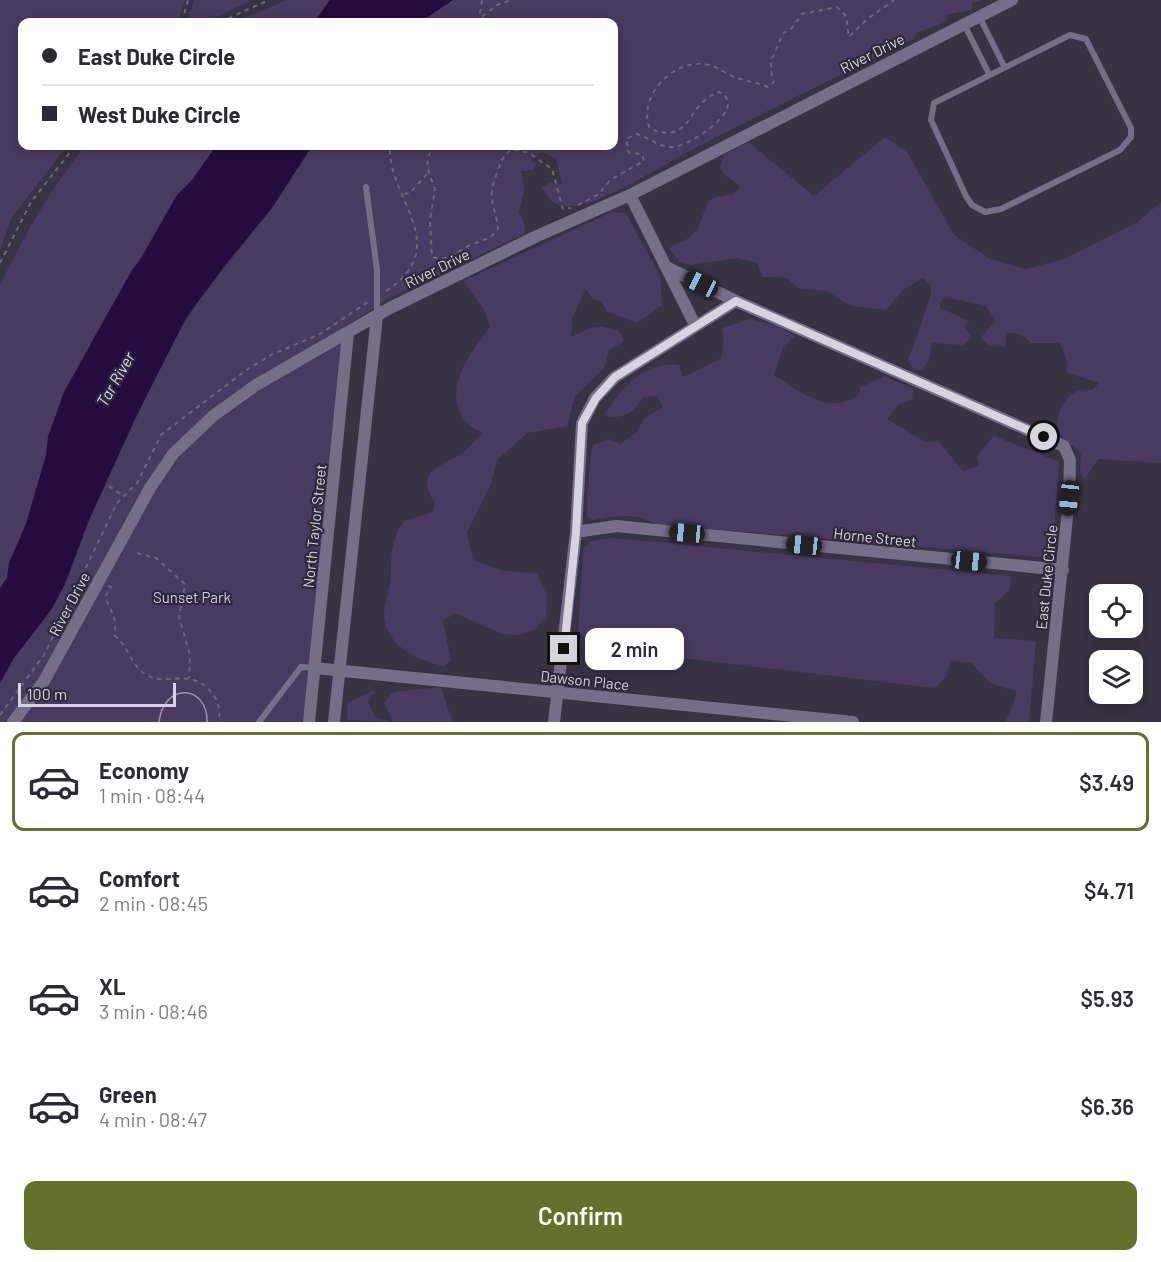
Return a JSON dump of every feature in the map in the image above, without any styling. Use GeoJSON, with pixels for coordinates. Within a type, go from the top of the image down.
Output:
{"type":"FeatureCollection","features":[{"type":"Feature","properties":{"kind":"street","name":"River Drive"},"geometry":{"type":"LineString","coordinates":[[13,722],[44,681],[79,620],[130,519],[173,453],[213,416],[256,385],[377,316],[537,236],[630,195],[1012,0]]}},
{"type":"Feature","properties":{"kind":"street"},"geometry":{"type":"LineString","coordinates":[[630,195],[695,325]]}},
{"type":"Feature","properties":{"kind":"street","name":"East Duke Circle"},"geometry":{"type":"LineString","coordinates":[[666,267],[736,301],[1064,446],[1070,460],[1062,570],[1046,722]]}},
{"type":"Feature","properties":{"kind":"street"},"geometry":{"type":"LineString","coordinates":[[554,722],[576,532],[582,423],[596,398],[615,377],[736,301]]}},
{"type":"Feature","properties":{"kind":"street"},"geometry":{"type":"LineString","coordinates":[[334,722],[377,316]]}},
{"type":"Feature","properties":{"kind":"street","name":"North Taylor Street"},"geometry":{"type":"LineString","coordinates":[[309,722],[348,333]]}},
{"type":"Feature","properties":{"kind":"street","name":"Horne Street"},"geometry":{"type":"LineString","coordinates":[[576,532],[616,526],[1062,570]]}},
{"type":"Feature","properties":{"kind":"street","name":"Dawson Place"},"geometry":{"type":"LineString","coordinates":[[314,668],[853,722]]}},
{"type":"Feature","properties":{"kind":"lane"},"geometry":{"type":"LineString","coordinates":[[979,16],[1004,66]]}},
{"type":"Feature","properties":{"kind":"lane"},"geometry":{"type":"LineString","coordinates":[[964,24],[989,74]]}},
{"type":"Feature","properties":{"kind":"lane"},"geometry":{"type":"LineString","coordinates":[[1070,35],[1083,37],[1131,128],[1131,137],[1120,150],[993,212],[978,209],[966,196],[930,114],[934,103],[1004,66],[1062,37],[1070,35]]}},
{"type":"Feature","properties":{"kind":"lane"},"geometry":{"type":"LineString","coordinates":[[366,187],[377,270],[377,316]]}},
{"type":"Feature","properties":{"kind":"lane"},"geometry":{"type":"LineString","coordinates":[[259,722],[301,667],[314,668]]}},
{"type":"Feature","properties":{"kind":"path"},"geometry":{"type":"LineString","coordinates":[[183,18],[188,0]]}},
{"type":"Feature","properties":{"kind":"path"},"geometry":{"type":"LineString","coordinates":[[229,18],[269,0]]}},
{"type":"Feature","properties":{"kind":"path"},"geometry":{"type":"LineString","coordinates":[[482,0],[482,18]]}},
{"type":"Feature","properties":{"kind":"path"},"geometry":{"type":"LineString","coordinates":[[482,18],[497,5],[511,0]]}},
{"type":"Feature","properties":{"kind":"path"},"geometry":{"type":"LineString","coordinates":[[516,150],[529,153],[552,169],[563,209],[574,208],[599,194],[610,180],[644,161],[642,154],[629,153],[626,149],[626,139],[630,136],[637,134],[659,146],[676,147],[710,130],[726,112],[728,104],[725,95],[719,92],[708,96],[696,106],[683,129],[661,133],[650,129],[646,118],[653,92],[660,82],[693,64],[722,68],[731,75],[768,87],[774,82],[769,63],[773,51],[779,46],[782,34],[792,28],[802,14],[837,7],[846,16],[849,37],[866,20],[894,0]]}},
{"type":"Feature","properties":{"kind":"path"},"geometry":{"type":"LineString","coordinates":[[0,263],[31,202],[72,150]]}},
{"type":"Feature","properties":{"kind":"path"},"geometry":{"type":"LineString","coordinates":[[387,291],[409,269],[418,244],[393,165],[391,150]]}},
{"type":"Feature","properties":{"kind":"path"},"geometry":{"type":"LineString","coordinates":[[434,150],[429,156],[427,174],[435,189],[430,221],[432,257],[440,260],[456,256],[466,247],[488,238],[498,229],[490,197],[492,179],[502,157],[511,150]]}},
{"type":"Feature","properties":{"kind":"path"},"geometry":{"type":"LineString","coordinates":[[404,194],[410,193],[427,174]]}},
{"type":"Feature","properties":{"kind":"path"},"geometry":{"type":"LineString","coordinates":[[109,486],[123,496]]}},
{"type":"Feature","properties":{"kind":"path"},"geometry":{"type":"LineString","coordinates":[[138,553],[156,558],[185,584],[178,617],[190,655],[189,678]]}},
{"type":"Feature","properties":{"kind":"path"},"geometry":{"type":"LineString","coordinates":[[111,587],[105,594],[105,600],[113,615],[115,636],[122,640],[135,664],[148,676],[189,678],[205,685],[218,700],[219,722]]}},
{"type":"Feature","properties":{"kind":"green space"},"geometry":{"type":"Polygon","coordinates":[[[0,0],[185,0],[179,18],[18,18],[18,150],[64,150],[12,217],[0,249],[0,0]]]}},
{"type":"Feature","properties":{"kind":"green space"},"geometry":{"type":"Polygon","coordinates":[[[194,0],[253,0],[214,18],[188,18],[194,0]]]}},
{"type":"Feature","properties":{"kind":"green space"},"geometry":{"type":"Polygon","coordinates":[[[287,0],[330,0],[317,18],[244,18],[287,0]]]}},
{"type":"Feature","properties":{"kind":"green space","name":"Sunset Park"},"geometry":{"type":"Polygon","coordinates":[[[453,0],[982,0],[972,3],[972,10],[944,15],[947,16],[946,22],[916,33],[914,39],[746,122],[617,191],[588,203],[564,206],[548,197],[542,188],[549,183],[562,184],[556,159],[542,152],[530,160],[536,164],[533,170],[521,171],[524,190],[519,212],[525,227],[524,234],[391,297],[344,327],[304,722],[0,722],[0,683],[14,658],[51,610],[65,584],[89,520],[167,351],[200,299],[272,208],[309,150],[618,150],[618,18],[426,18],[453,0]]]}},
{"type":"Feature","properties":{"kind":"green space"},"geometry":{"type":"Polygon","coordinates":[[[885,137],[907,152],[954,235],[990,259],[1026,269],[1064,259],[1138,222],[1161,202],[1161,463],[1098,459],[1084,480],[1080,472],[1081,454],[1060,435],[1058,417],[1068,398],[1080,391],[1092,390],[1099,383],[1066,372],[1067,361],[1060,343],[1031,343],[1020,334],[1007,333],[1005,347],[988,345],[981,337],[996,321],[986,306],[946,297],[940,302],[940,308],[969,321],[964,326],[972,338],[963,345],[932,343],[929,360],[923,369],[915,370],[908,361],[931,295],[931,285],[923,278],[904,289],[886,310],[851,306],[827,291],[798,288],[787,278],[763,277],[757,263],[738,258],[691,265],[679,262],[669,248],[689,238],[698,228],[708,202],[716,197],[734,194],[740,186],[724,174],[720,166],[724,155],[748,142],[814,196],[885,137]]]}},
{"type":"Feature","properties":{"kind":"green space"},"geometry":{"type":"Polygon","coordinates":[[[82,150],[213,150],[192,180],[177,195],[95,335],[48,437],[46,455],[26,524],[9,563],[7,578],[0,588],[0,285],[39,213],[82,150]]]}},
{"type":"Feature","properties":{"kind":"green space"},"geometry":{"type":"Polygon","coordinates":[[[612,212],[626,213],[660,276],[662,305],[637,323],[608,312],[601,301],[593,299],[586,289],[572,318],[571,337],[590,328],[605,327],[620,332],[624,341],[609,350],[605,367],[575,396],[567,426],[527,433],[497,460],[491,484],[467,532],[473,560],[500,570],[537,574],[547,595],[546,616],[536,629],[520,635],[502,634],[455,613],[443,621],[451,661],[444,666],[424,660],[397,644],[386,627],[384,612],[390,583],[393,544],[399,529],[404,521],[433,512],[435,502],[429,492],[428,477],[438,467],[464,452],[482,433],[464,419],[456,394],[462,370],[490,326],[483,308],[463,281],[612,212]]]}},
{"type":"Feature","properties":{"kind":"green space"},"geometry":{"type":"Polygon","coordinates":[[[750,319],[775,325],[795,336],[783,347],[774,375],[816,400],[838,403],[849,400],[860,394],[860,388],[885,376],[913,389],[912,400],[899,404],[887,419],[925,442],[939,442],[963,471],[979,466],[977,456],[994,436],[1059,462],[1052,558],[655,524],[633,516],[593,520],[587,517],[589,467],[593,445],[609,439],[620,444],[636,433],[644,419],[663,407],[657,396],[643,397],[627,414],[616,417],[604,415],[618,395],[635,378],[655,367],[679,365],[683,377],[721,359],[724,338],[722,328],[750,319]]]}},
{"type":"Feature","properties":{"kind":"green space"},"geometry":{"type":"Polygon","coordinates":[[[613,538],[1011,576],[1010,590],[995,603],[994,638],[1036,641],[1029,722],[1006,722],[1015,700],[1016,691],[990,683],[971,663],[951,661],[946,677],[935,688],[616,650],[578,634],[583,549],[592,541],[613,538]]]}},
{"type":"Feature","properties":{"kind":"green space"},"geometry":{"type":"Polygon","coordinates":[[[441,687],[452,722],[393,722],[384,703],[393,692],[441,687]]]}},
{"type":"Feature","properties":{"kind":"green space"},"geometry":{"type":"Polygon","coordinates":[[[375,690],[368,702],[375,717],[391,722],[347,720],[348,702],[375,690]]]}},
{"type":"Feature","properties":{"kind":"water"},"geometry":{"type":"Polygon","coordinates":[[[330,0],[453,0],[426,18],[317,18],[330,0]]]}},
{"type":"Feature","properties":{"kind":"water","name":"Tar River"},"geometry":{"type":"Polygon","coordinates":[[[213,150],[309,150],[272,208],[225,265],[186,318],[134,421],[89,520],[65,584],[51,610],[14,658],[0,683],[0,588],[7,578],[9,563],[26,524],[46,455],[48,437],[64,392],[177,195],[192,180],[213,150]]]}},
{"type":"Feature","properties":{"kind":"tram line"},"geometry":{"type":"LineString","coordinates":[[159,722],[169,700],[177,694],[185,693],[194,695],[201,701],[207,722]]}},
{"type":"Feature","properties":{"kind":"route"},"geometry":{"type":"LineString","coordinates":[[564,649],[576,532],[582,423],[596,398],[615,377],[736,301],[994,417],[1044,437]]}}]}
